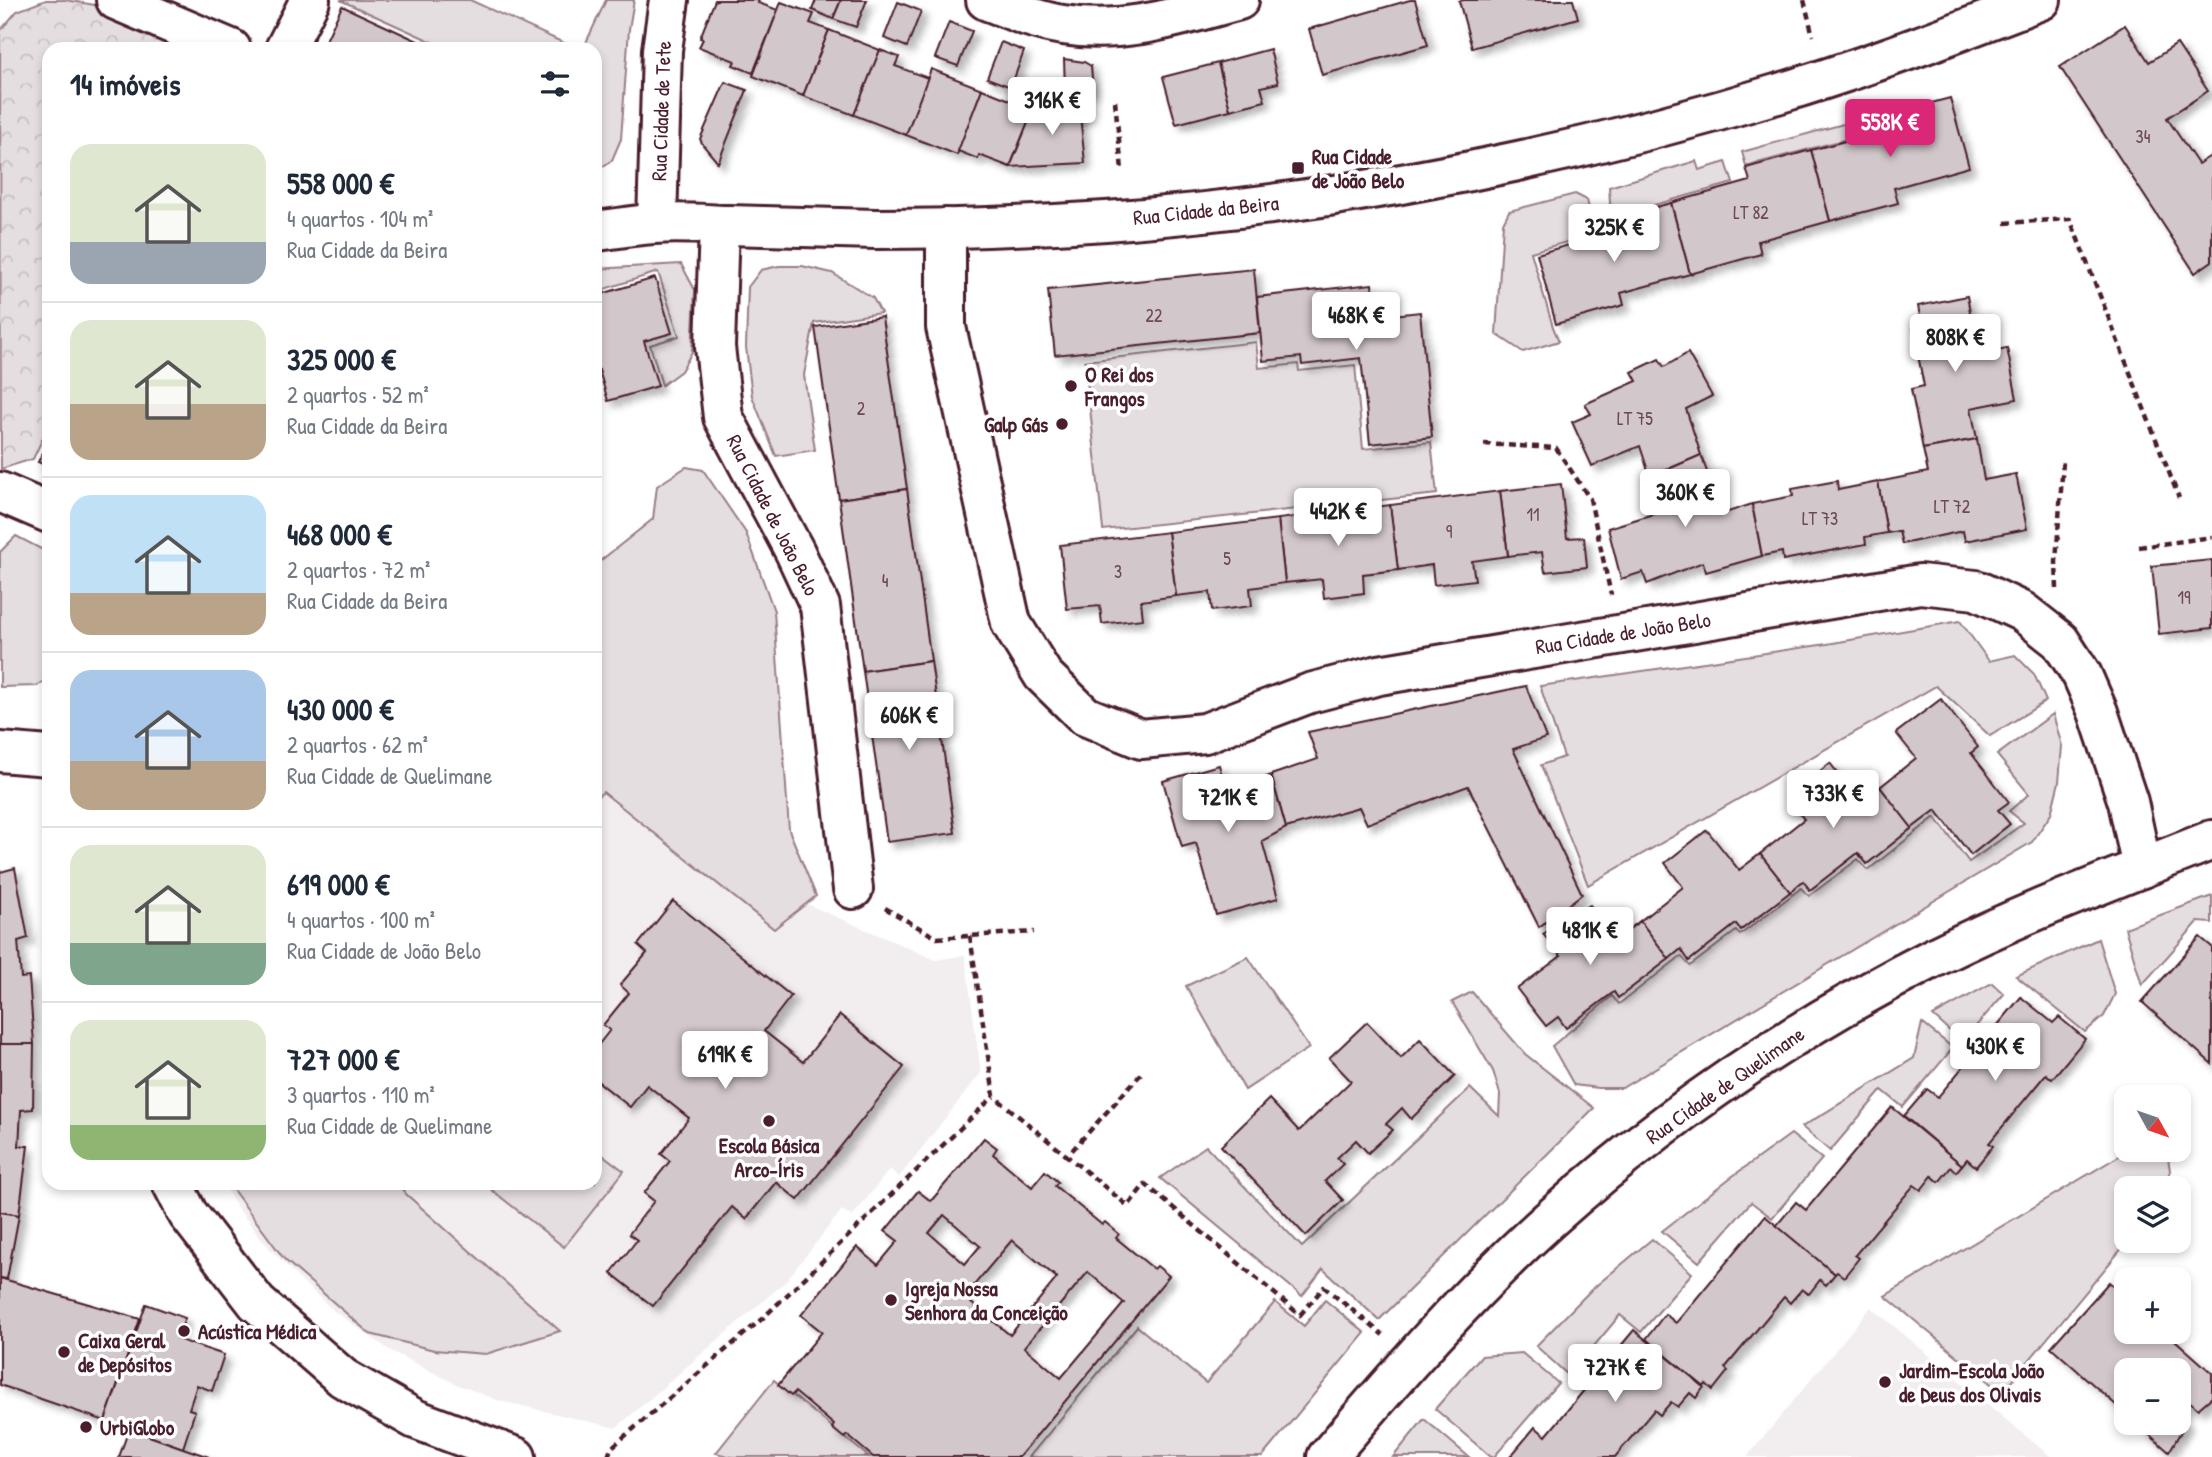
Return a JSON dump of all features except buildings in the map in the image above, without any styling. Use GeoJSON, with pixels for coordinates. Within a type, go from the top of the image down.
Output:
{"type":"FeatureCollection","features":[{"type":"Feature","properties":{"kind":"street"},"geometry":{"type":"LineString","coordinates":[[116,0],[215,42]]}},
{"type":"Feature","properties":{"kind":"street"},"geometry":{"type":"LineString","coordinates":[[289,42],[310,0]]}},
{"type":"Feature","properties":{"kind":"street","name":"Rua Cidade de Tete"},"geometry":{"type":"LineString","coordinates":[[657,223],[662,50],[669,0]]}},
{"type":"Feature","properties":{"kind":"street"},"geometry":{"type":"LineString","coordinates":[[986,0],[1036,19],[1087,28],[1138,26],[1239,0]]}},
{"type":"Feature","properties":{"kind":"street","name":"Rua Cidade da Beira"},"geometry":{"type":"LineString","coordinates":[[602,230],[657,223],[876,229],[1108,221],[1338,195],[1491,167],[1667,126],[1901,54],[2041,0]]}},
{"type":"Feature","properties":{"kind":"street","name":"Rua Cidade de João Belo"},"geometry":{"type":"LineString","coordinates":[[719,225],[715,347],[723,416],[820,606],[853,889]]}},
{"type":"Feature","properties":{"kind":"street","name":"Rua Cidade de João Belo"},"geometry":{"type":"LineString","coordinates":[[946,228],[946,327],[1012,623],[1043,675],[1085,716],[1141,739],[1205,733],[1310,693],[1379,675],[1920,584],[1976,590],[2023,612],[2060,641],[2082,675],[2098,712],[2129,802],[2142,868]]}},
{"type":"Feature","properties":{"kind":"street"},"geometry":{"type":"LineString","coordinates":[[1,495],[42,510]]}},
{"type":"Feature","properties":{"kind":"street"},"geometry":{"type":"LineString","coordinates":[[0,752],[42,755]]}},
{"type":"Feature","properties":{"kind":"street","name":"Rua Cidade de Quelimane"},"geometry":{"type":"LineString","coordinates":[[1327,1457],[1415,1354],[1519,1249],[1620,1159],[1695,1102],[1855,1000],[1938,956],[2023,915],[2212,840]]}},
{"type":"Feature","properties":{"kind":"street"},"geometry":{"type":"LineString","coordinates":[[176,1190],[188,1214],[257,1303],[343,1377],[415,1419],[516,1457]]}},
{"type":"Feature","properties":{"kind":"path"},"geometry":{"type":"LineString","coordinates":[[1804,0],[1813,36]]}},
{"type":"Feature","properties":{"kind":"path"},"geometry":{"type":"LineString","coordinates":[[1115,101],[1122,170]]}},
{"type":"Feature","properties":{"kind":"path"},"geometry":{"type":"LineString","coordinates":[[2005,223],[2070,219],[2179,498]]}},
{"type":"Feature","properties":{"kind":"path"},"geometry":{"type":"LineString","coordinates":[[1485,444],[1556,448],[1590,499],[1619,634]]}},
{"type":"Feature","properties":{"kind":"path"},"geometry":{"type":"LineString","coordinates":[[2056,562],[2063,461]]}},
{"type":"Feature","properties":{"kind":"path"},"geometry":{"type":"LineString","coordinates":[[2139,547],[2212,537]]}},
{"type":"Feature","properties":{"kind":"path"},"geometry":{"type":"LineString","coordinates":[[853,889],[937,938],[1034,932]]}},
{"type":"Feature","properties":{"kind":"path"},"geometry":{"type":"LineString","coordinates":[[970,936],[994,1096],[1128,1206],[1145,1185],[1300,1315],[1324,1287],[1383,1336]]}},
{"type":"Feature","properties":{"kind":"path"},"geometry":{"type":"LineString","coordinates":[[1066,1156],[1141,1074]]}},
{"type":"Feature","properties":{"kind":"path"},"geometry":{"type":"LineString","coordinates":[[608,1457],[611,1448],[763,1318],[994,1096]]}},
{"type":"Feature","properties":{"kind":"shaded area","name":"Escola Básica Arco-Íris"},"geometry":{"type":"Polygon","coordinates":[[[602,748],[803,874],[807,904],[936,960],[965,955],[981,1073],[899,1177],[890,1169],[852,1217],[842,1210],[785,1282],[616,1428],[497,1400],[456,1384],[391,1351],[334,1311],[297,1277],[239,1210],[226,1190],[602,1190],[602,748]]]}},
{"type":"Feature","properties":{"kind":"shaded area","name":"Jardim-Escola João de Deus dos Olivais"},"geometry":{"type":"Polygon","coordinates":[[[1871,1307],[2051,1457],[1747,1457],[1871,1307]]]}},
{"type":"Feature","properties":{"kind":"green space"},"geometry":{"type":"Polygon","coordinates":[[[46,0],[65,0],[107,7],[180,42],[42,42],[42,440],[33,459],[1,469],[0,31],[17,11],[46,0]]]}},
{"type":"Feature","properties":{"kind":"green space"},"geometry":{"type":"Polygon","coordinates":[[[340,0],[470,0],[562,42],[433,42],[340,0]]]}},
{"type":"Feature","properties":{"kind":"green space"},"geometry":{"type":"Polygon","coordinates":[[[606,0],[634,0],[629,29],[621,139],[612,160],[602,167],[602,42],[586,42],[606,0]]]}},
{"type":"Feature","properties":{"kind":"green space"},"geometry":{"type":"Polygon","coordinates":[[[1865,118],[1869,133],[1746,166],[1742,152],[1865,118]]]}},
{"type":"Feature","properties":{"kind":"green space"},"geometry":{"type":"Polygon","coordinates":[[[1696,161],[1699,170],[1726,162],[1733,183],[1611,217],[1609,187],[1696,161]]]}},
{"type":"Feature","properties":{"kind":"green space"},"geometry":{"type":"Polygon","coordinates":[[[1575,194],[1587,200],[1595,234],[1531,252],[1559,341],[1523,352],[1496,334],[1503,223],[1509,211],[1575,194]]]}},
{"type":"Feature","properties":{"kind":"green space"},"geometry":{"type":"Polygon","coordinates":[[[681,264],[695,290],[692,352],[681,371],[662,385],[650,345],[679,336],[658,272],[602,290],[602,269],[681,264]]]}},
{"type":"Feature","properties":{"kind":"green space"},"geometry":{"type":"Polygon","coordinates":[[[779,266],[802,266],[832,273],[873,298],[881,313],[814,323],[804,375],[815,450],[776,456],[752,396],[746,347],[748,287],[761,270],[779,266]]]}},
{"type":"Feature","properties":{"kind":"green space"},"geometry":{"type":"Polygon","coordinates":[[[1256,342],[1259,368],[1298,364],[1299,371],[1355,365],[1363,449],[1431,442],[1437,494],[1103,530],[1085,361],[1256,342]]]}},
{"type":"Feature","properties":{"kind":"green space"},"geometry":{"type":"Polygon","coordinates":[[[686,467],[703,470],[746,533],[774,611],[789,830],[816,896],[774,929],[602,793],[602,559],[653,519],[657,486],[686,467]]]}},
{"type":"Feature","properties":{"kind":"green space"},"geometry":{"type":"Polygon","coordinates":[[[16,536],[42,549],[42,683],[37,686],[0,687],[0,552],[16,536]]]}},
{"type":"Feature","properties":{"kind":"green space"},"geometry":{"type":"Polygon","coordinates":[[[1960,621],[1989,661],[2015,655],[2034,674],[2046,701],[1990,736],[1936,686],[1588,885],[1541,765],[1564,757],[1540,686],[1827,644],[1960,621]]]}},
{"type":"Feature","properties":{"kind":"green space"},"geometry":{"type":"Polygon","coordinates":[[[2053,714],[2062,746],[2059,782],[2051,814],[2032,842],[1622,1088],[1574,1085],[1552,1046],[1612,996],[1619,1004],[1681,956],[1690,966],[1736,931],[1740,935],[1801,888],[1809,896],[1858,859],[1868,870],[1935,817],[1969,862],[2024,823],[2009,811],[2029,794],[1997,755],[2053,714]]]}},
{"type":"Feature","properties":{"kind":"green space"},"geometry":{"type":"Polygon","coordinates":[[[2212,896],[2212,923],[2198,922],[2142,985],[2125,928],[2212,896]]]}},
{"type":"Feature","properties":{"kind":"green space"},"geometry":{"type":"Polygon","coordinates":[[[2098,939],[2115,994],[2104,1016],[2085,1032],[2016,976],[2098,939]]]}},
{"type":"Feature","properties":{"kind":"green space"},"geometry":{"type":"Polygon","coordinates":[[[1248,957],[1309,1048],[1245,1090],[1186,986],[1248,957]]]}},
{"type":"Feature","properties":{"kind":"green space"},"geometry":{"type":"Polygon","coordinates":[[[1992,983],[2004,994],[1962,1042],[1933,1016],[1992,983]]]}},
{"type":"Feature","properties":{"kind":"green space"},"geometry":{"type":"Polygon","coordinates":[[[1472,992],[1525,1054],[1594,1108],[1379,1320],[1323,1269],[1302,1296],[1160,1178],[1206,1146],[1302,1247],[1470,1088],[1499,1116],[1500,1094],[1493,1071],[1452,1002],[1472,992]]]}},
{"type":"Feature","properties":{"kind":"green space"},"geometry":{"type":"Polygon","coordinates":[[[1922,1023],[1953,1048],[1903,1107],[1882,1090],[1830,1151],[1802,1127],[1914,1058],[1922,1023]]]}},
{"type":"Feature","properties":{"kind":"green space"},"geometry":{"type":"Polygon","coordinates":[[[1791,1134],[1822,1159],[1772,1218],[1751,1202],[1699,1262],[1662,1231],[1730,1178],[1791,1134]]]}},
{"type":"Feature","properties":{"kind":"green space"},"geometry":{"type":"Polygon","coordinates":[[[602,1154],[624,1171],[564,1247],[492,1190],[602,1190],[602,1154]]]}},
{"type":"Feature","properties":{"kind":"green space"},"geometry":{"type":"Polygon","coordinates":[[[2114,1159],[2114,1162],[2169,1162],[2168,1176],[2114,1176],[2114,1253],[2118,1253],[2002,1393],[1885,1296],[2114,1159]]]}},
{"type":"Feature","properties":{"kind":"green space"},"geometry":{"type":"Polygon","coordinates":[[[233,1190],[403,1190],[560,1331],[486,1354],[434,1350],[370,1334],[285,1260],[233,1190]]]}},
{"type":"Feature","properties":{"kind":"green space"},"geometry":{"type":"Polygon","coordinates":[[[1652,1239],[1692,1273],[1641,1332],[1620,1315],[1569,1376],[1536,1346],[1591,1290],[1652,1239]]]}},
{"type":"Feature","properties":{"kind":"green space"},"geometry":{"type":"Polygon","coordinates":[[[1325,1300],[1365,1333],[1262,1457],[1029,1457],[1137,1326],[1206,1383],[1275,1302],[1304,1326],[1325,1300]]]}},
{"type":"Feature","properties":{"kind":"green space"},"geometry":{"type":"Polygon","coordinates":[[[1522,1353],[1558,1383],[1494,1457],[1491,1457],[1435,1409],[1481,1356],[1522,1353]]]}},
{"type":"Feature","properties":{"kind":"green space"},"geometry":{"type":"Polygon","coordinates":[[[774,1380],[869,1457],[732,1457],[716,1453],[774,1380]]]}},
{"type":"Feature","properties":{"kind":"green space"},"geometry":{"type":"Polygon","coordinates":[[[1424,1419],[1469,1457],[1393,1457],[1424,1419]]]}},
{"type":"Feature","properties":{"kind":"place","name":"Rua Cidade de João Belo"},"geometry":{"type":"Point","coordinates":[1298,168]}},
{"type":"Feature","properties":{"kind":"place","name":"O Rei dos Frangos"},"geometry":{"type":"Point","coordinates":[1071,386]}},
{"type":"Feature","properties":{"kind":"place","name":"Galp Gás"},"geometry":{"type":"Point","coordinates":[1062,424]}},
{"type":"Feature","properties":{"kind":"place","name":"Escola Básica Arco-Íris"},"geometry":{"type":"Point","coordinates":[769,1121]}},
{"type":"Feature","properties":{"kind":"place","name":"Igreja Nossa Senhora da Conceição"},"geometry":{"type":"Point","coordinates":[891,1300]}},
{"type":"Feature","properties":{"kind":"place","name":"Acústica Médica"},"geometry":{"type":"Point","coordinates":[184,1331]}},
{"type":"Feature","properties":{"kind":"place","name":"Caixa Geral de Depósitos"},"geometry":{"type":"Point","coordinates":[64,1352]}},
{"type":"Feature","properties":{"kind":"place","name":"Jardim-Escola João de Deus dos Olivais"},"geometry":{"type":"Point","coordinates":[1885,1382]}},
{"type":"Feature","properties":{"kind":"place","name":"UrbiGlobo"},"geometry":{"type":"Point","coordinates":[86,1427]}}]}
